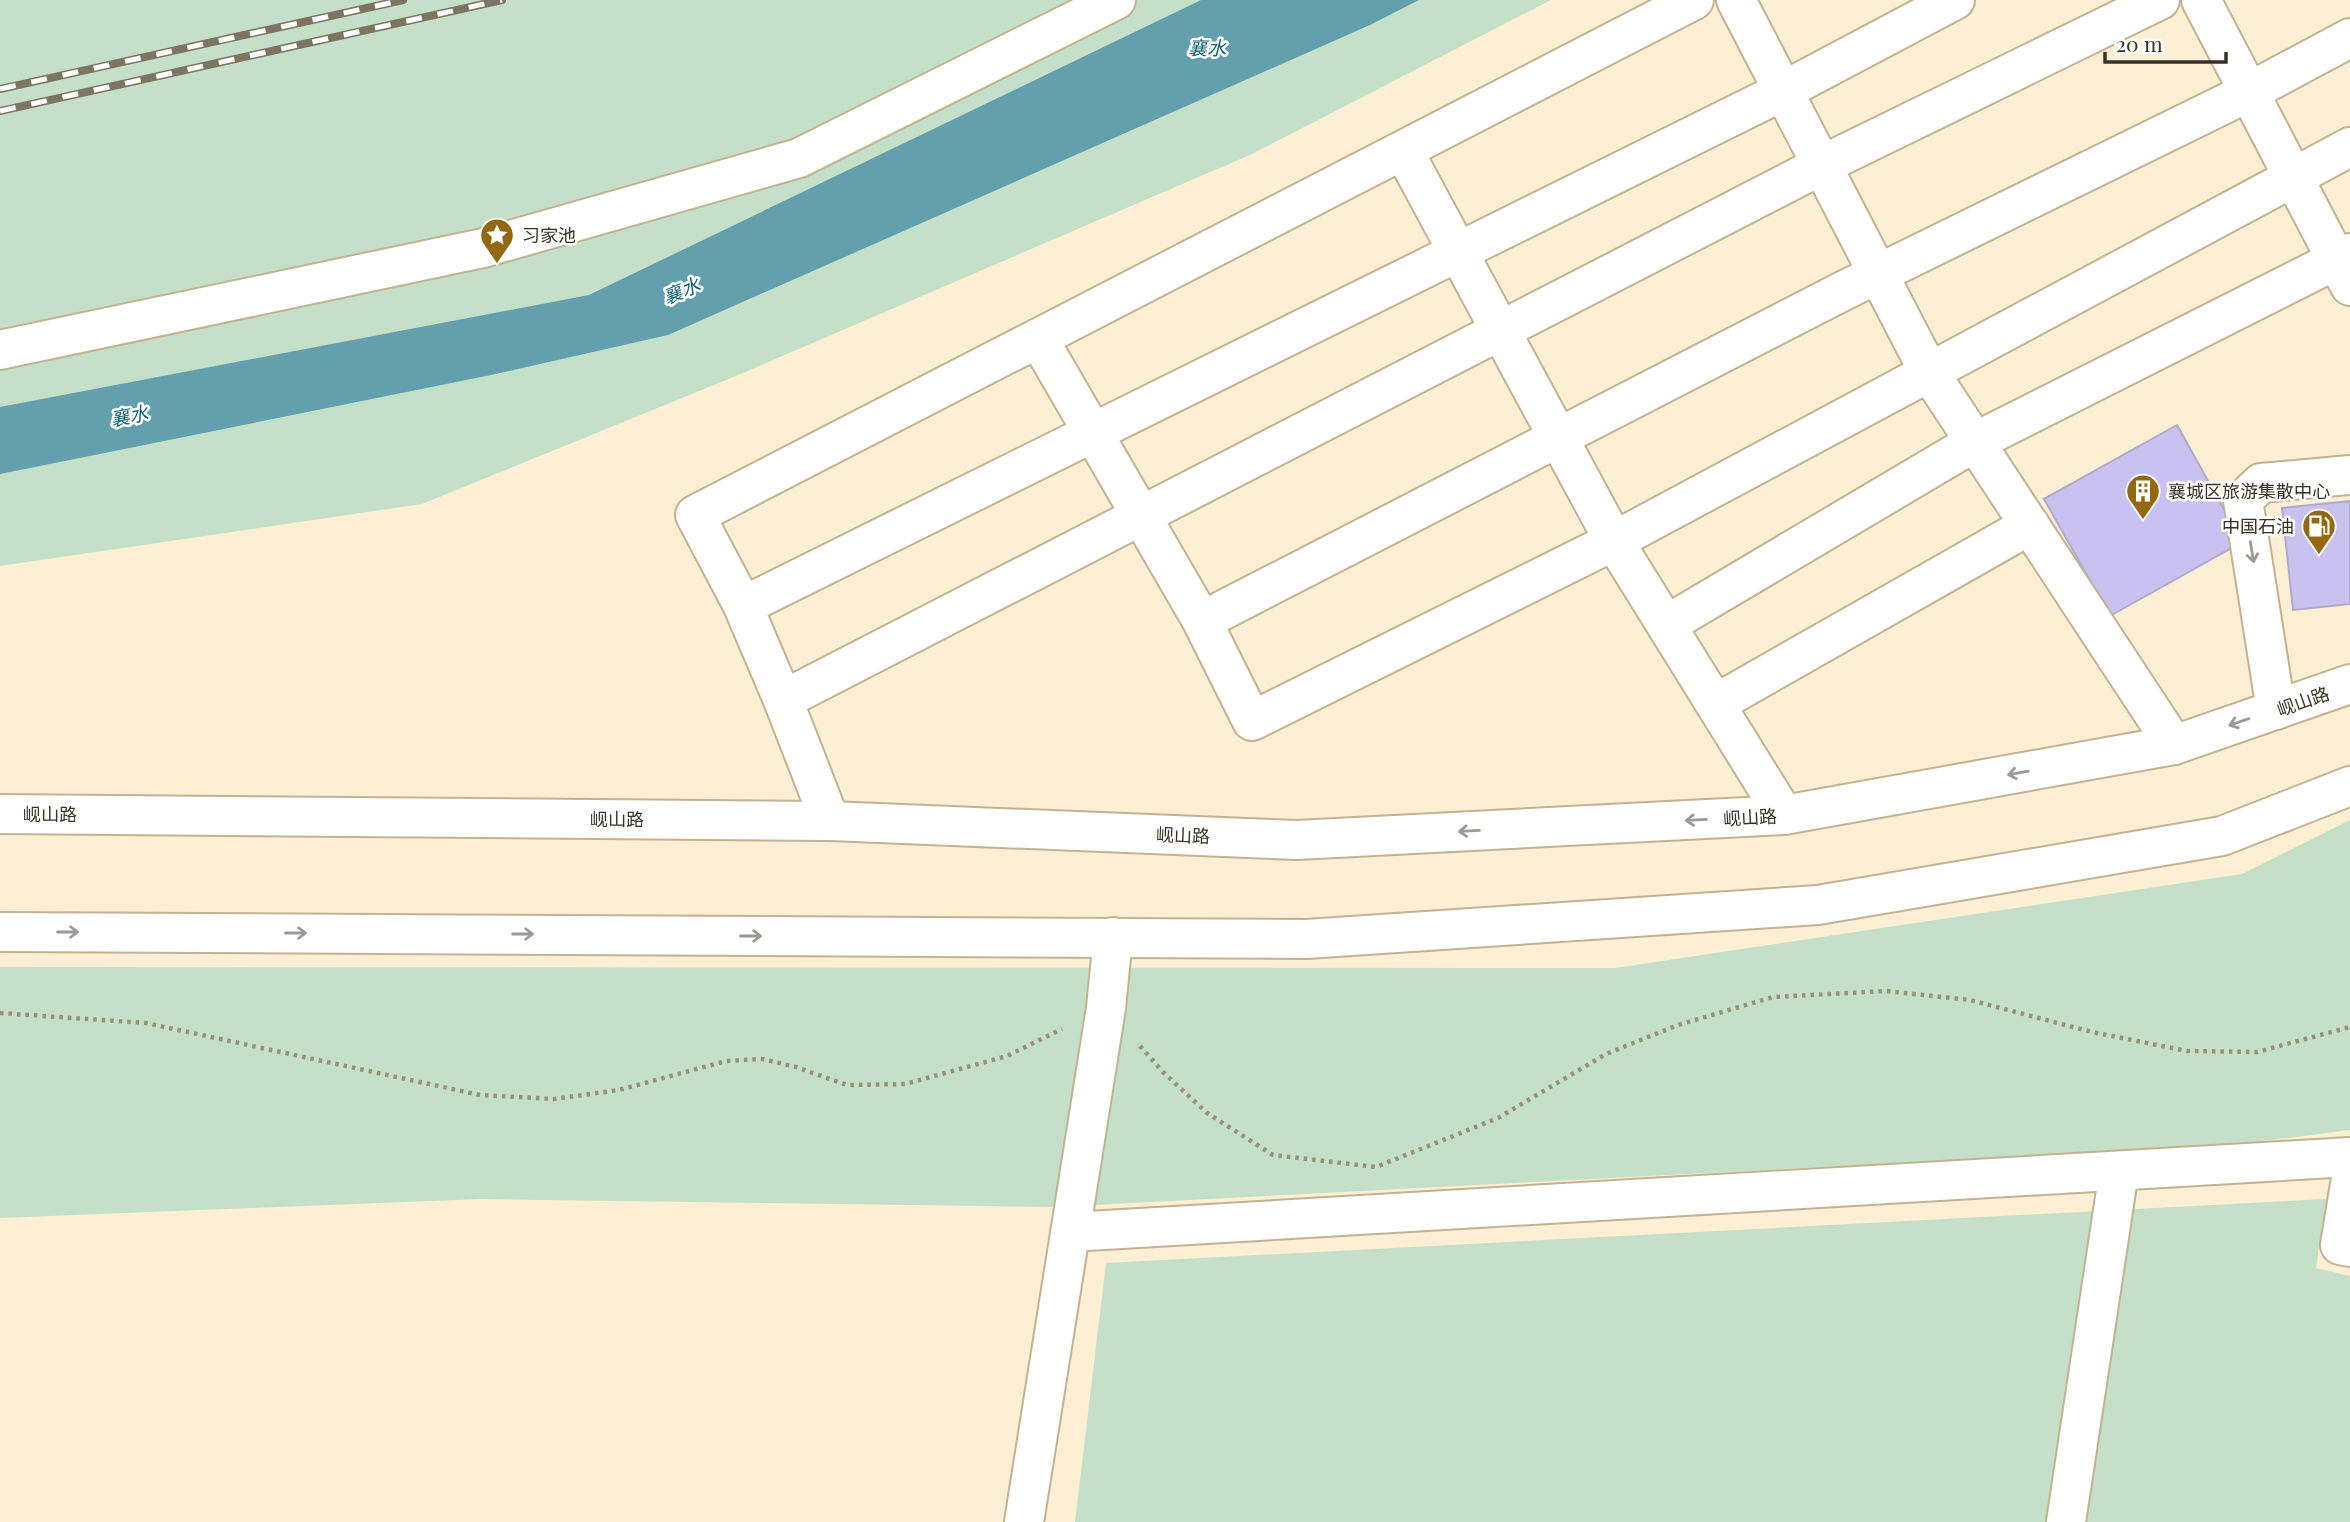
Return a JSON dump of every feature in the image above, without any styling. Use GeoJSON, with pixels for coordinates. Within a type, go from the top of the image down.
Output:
{"type":"FeatureCollection","features":[{"type":"Feature","properties":{"kind":"main road"},"geometry":{"type":"LineString","coordinates":[[0,350],[483,248],[799,158],[1115,0]]}},
{"type":"Feature","properties":{"kind":"main road"},"geometry":{"type":"LineString","coordinates":[[830,821],[783,699],[743,606],[695,515],[1694,0]]}},
{"type":"Feature","properties":{"kind":"main road"},"geometry":{"type":"LineString","coordinates":[[1736,0],[1929,372],[2174,745]]}},
{"type":"Feature","properties":{"kind":"main road"},"geometry":{"type":"LineString","coordinates":[[743,606],[1783,91],[1955,0]]}},
{"type":"Feature","properties":{"kind":"main road"},"geometry":{"type":"LineString","coordinates":[[783,699],[1142,517],[1822,165],[2160,0]]}},
{"type":"Feature","properties":{"kind":"main road"},"geometry":{"type":"LineString","coordinates":[[1665,625],[1975,442],[2345,267],[2294,177],[2201,0]]}},
{"type":"Feature","properties":{"kind":"main road"},"geometry":{"type":"LineString","coordinates":[[1202,621],[1879,273],[2249,92],[2350,38]]}},
{"type":"Feature","properties":{"kind":"main road"},"geometry":{"type":"LineString","coordinates":[[1038,338],[1202,621],[1252,721],[1614,541],[2350,147]]}},
{"type":"Feature","properties":{"kind":"main road"},"geometry":{"type":"LineString","coordinates":[[1403,150],[1614,541],[1784,815]]}},
{"type":"Feature","properties":{"kind":"main road"},"geometry":{"type":"LineString","coordinates":[[2276,710],[2243,499],[2261,483],[2350,475]]}},
{"type":"Feature","properties":{"kind":"main road"},"geometry":{"type":"LineString","coordinates":[[1715,704],[2030,526]]}},
{"type":"Feature","properties":{"kind":"main road","name":"岘山路"},"geometry":{"type":"LineString","coordinates":[[0,814],[830,821],[1297,840],[1784,815],[2174,745],[2350,684]]}},
{"type":"Feature","properties":{"kind":"main road"},"geometry":{"type":"LineString","coordinates":[[0,932],[1306,939],[1818,905],[2222,836],[2350,786]]}},
{"type":"Feature","properties":{"kind":"main road"},"geometry":{"type":"LineString","coordinates":[[1024,1522],[1106,1008],[1113,937]]}},
{"type":"Feature","properties":{"kind":"main road"},"geometry":{"type":"LineString","coordinates":[[1070,1232],[2350,1157]]}},
{"type":"Feature","properties":{"kind":"main road"},"geometry":{"type":"LineString","coordinates":[[2066,1522],[2119,1171]]}},
{"type":"Feature","properties":{"kind":"main road"},"geometry":{"type":"LineString","coordinates":[[2350,1184],[2340,1245],[2350,1247]]}},
{"type":"Feature","properties":{"kind":"path"},"geometry":{"type":"LineString","coordinates":[[0,1013],[146,1023],[480,1095],[554,1099],[619,1090],[726,1061],[762,1059],[796,1067],[847,1085],[905,1084],[1007,1056],[1106,1008],[1163,1072],[1207,1113],[1273,1156],[1376,1167],[1497,1118],[1606,1054],[1678,1026],[1773,997],[1886,991],[1970,1000],[2092,1032],[2187,1051],[2258,1052],[2350,1027]]}},
{"type":"Feature","properties":{"kind":"green space","name":"习家池"},"geometry":{"type":"Polygon","coordinates":[[[0,0],[1551,0],[1250,155],[736,376],[422,504],[0,566],[0,0]]]}},
{"type":"Feature","properties":{"kind":"green space"},"geometry":{"type":"Polygon","coordinates":[[[2350,820],[2350,1130],[2224,1146],[1056,1207],[480,1199],[0,1218],[0,967],[1615,968],[2242,874],[2350,820]]]}},
{"type":"Feature","properties":{"kind":"green space"},"geometry":{"type":"Polygon","coordinates":[[[2326,1199],[2316,1268],[2350,1276],[2350,1522],[1075,1522],[1106,1263],[2326,1199]]]}},
{"type":"Feature","properties":{"kind":"water","name":"襄水"},"geometry":{"type":"Polygon","coordinates":[[[1201,0],[1419,0],[1370,25],[668,335],[491,375],[0,474],[0,407],[589,295],[1201,0]]]}},
{"type":"Feature","properties":{"kind":"building","name":"襄城区旅游集散中心"},"geometry":{"type":"Polygon","coordinates":[[[2177,425],[2242,542],[2110,616],[2044,499],[2177,425]]]}},
{"type":"Feature","properties":{"kind":"building","name":"中国石油"},"geometry":{"type":"Polygon","coordinates":[[[2350,501],[2350,604],[2293,610],[2282,508],[2350,501]]]}},
{"type":"Feature","properties":{"kind":"railway"},"geometry":{"type":"LineString","coordinates":[[0,89],[403,0]]}},
{"type":"Feature","properties":{"kind":"railway"},"geometry":{"type":"LineString","coordinates":[[0,111],[502,0]]}},
{"type":"Feature","properties":{"kind":"place","name":"习家池"},"geometry":{"type":"Point","coordinates":[497,265]}},
{"type":"Feature","properties":{"kind":"place","name":"襄城区旅游集散中心"},"geometry":{"type":"Point","coordinates":[2143,521]}},
{"type":"Feature","properties":{"kind":"place","name":"中国石油"},"geometry":{"type":"Point","coordinates":[2319,556]}}]}
